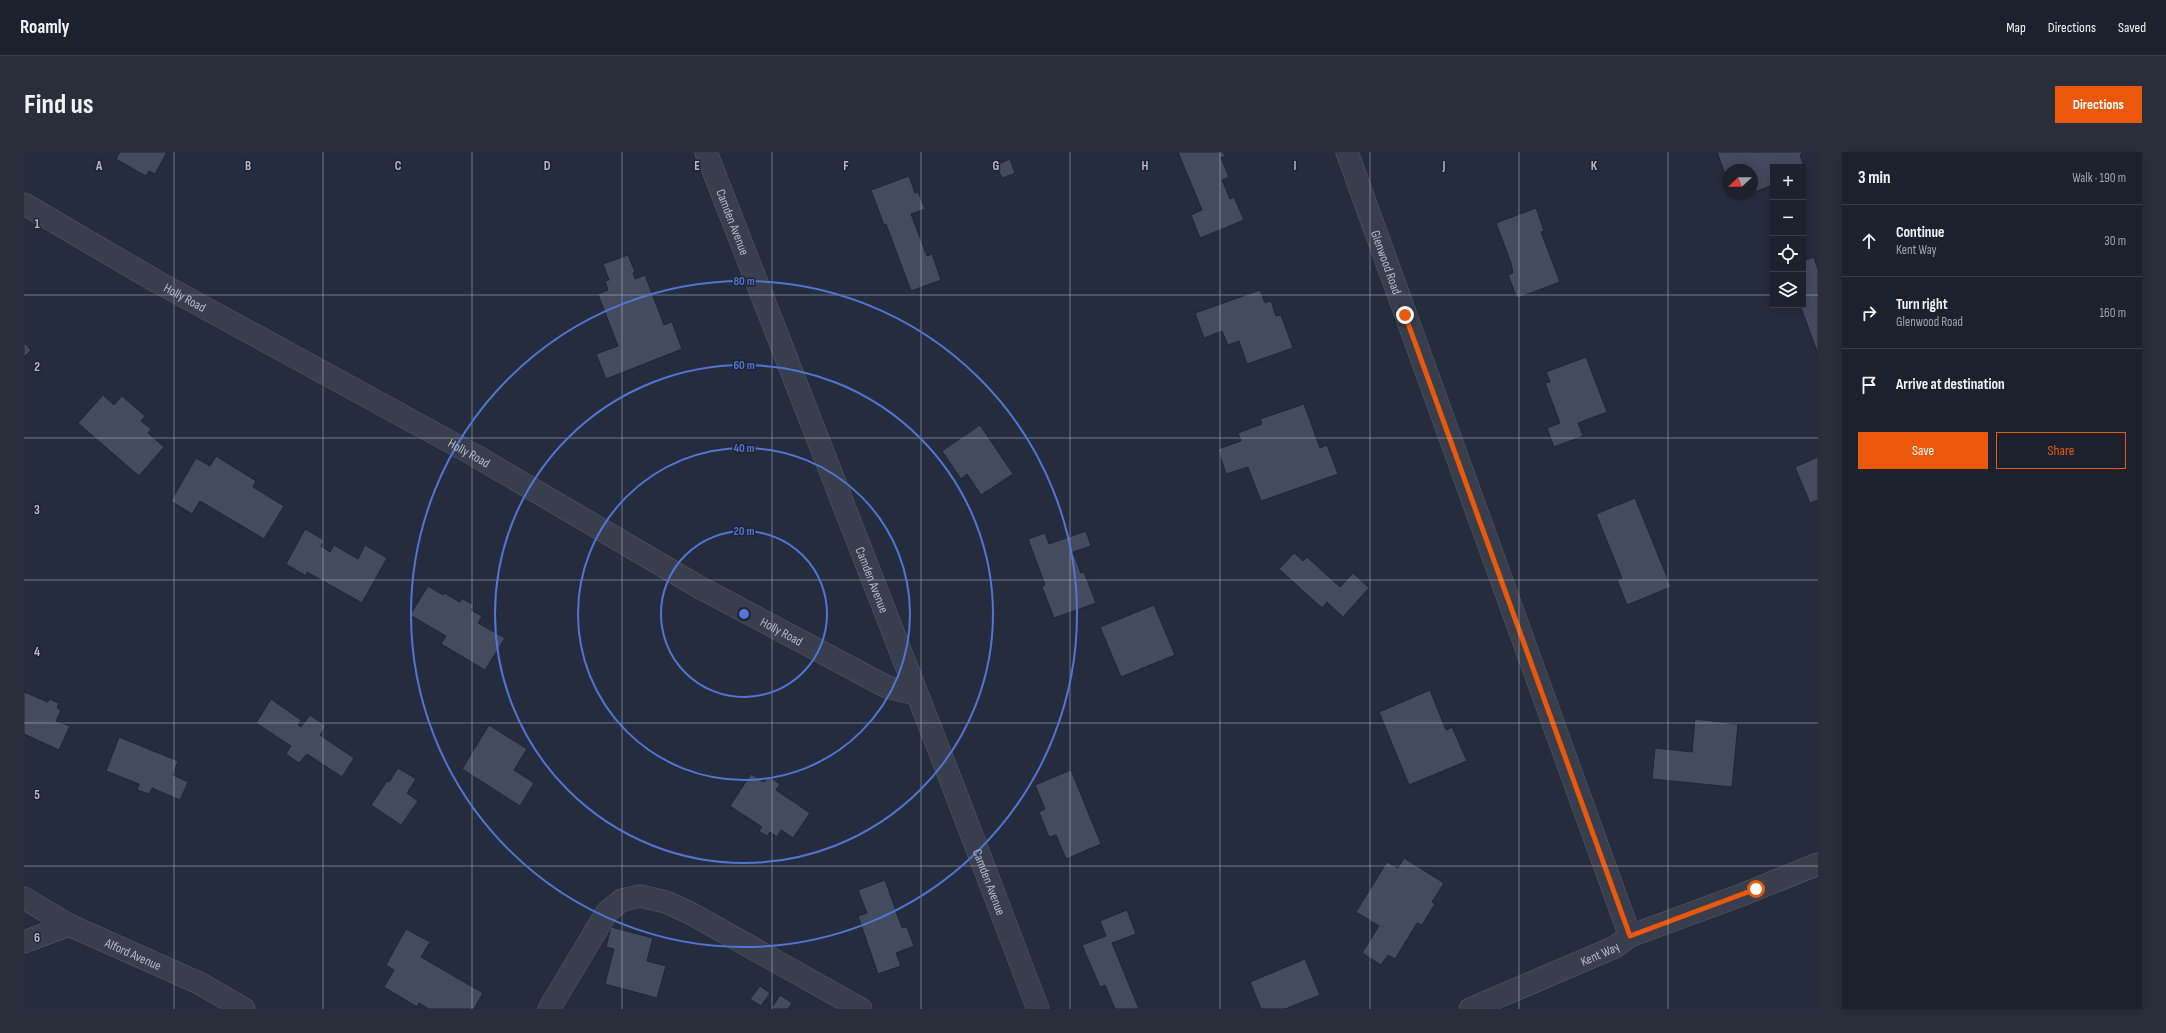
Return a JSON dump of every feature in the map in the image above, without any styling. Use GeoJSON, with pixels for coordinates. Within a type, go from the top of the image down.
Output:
{"type":"FeatureCollection","features":[{"type":"Feature","properties":{"kind":"street","name":"Camden Avenue"},"geometry":{"type":"LineString","coordinates":[[706,152],[1038,1009]]}},
{"type":"Feature","properties":{"kind":"street","name":"Glenwood Road"},"geometry":{"type":"LineString","coordinates":[[1347,152],[1630,936]]}},
{"type":"Feature","properties":{"kind":"street","name":"Holly Road"},"geometry":{"type":"LineString","coordinates":[[24,204],[154,280],[476,456],[699,588],[887,687],[917,694]]}},
{"type":"Feature","properties":{"kind":"street","name":"Kent Way"},"geometry":{"type":"LineString","coordinates":[[1470,1009],[1615,947],[1630,936],[1744,894],[1818,864]]}},
{"type":"Feature","properties":{"kind":"street"},"geometry":{"type":"LineString","coordinates":[[549,1009],[607,912],[622,900],[640,896],[666,902],[690,913],[861,1009]]}},
{"type":"Feature","properties":{"kind":"street","name":"Alford Avenue"},"geometry":{"type":"LineString","coordinates":[[24,898],[69,924],[199,983],[244,1009]]}},
{"type":"Feature","properties":{"kind":"street"},"geometry":{"type":"LineString","coordinates":[[24,942],[69,924]]}},
{"type":"Feature","properties":{"kind":"building"},"geometry":{"type":"Polygon","coordinates":[[[120,152],[167,152],[155,174],[149,171],[146,176],[116,159],[120,152]]]}},
{"type":"Feature","properties":{"kind":"building"},"geometry":{"type":"Polygon","coordinates":[[[1178,152],[1223,152],[1225,156],[1221,158],[1229,177],[1222,180],[1230,199],[1234,197],[1244,220],[1200,238],[1191,215],[1202,210],[1178,152]]]}},
{"type":"Feature","properties":{"kind":"building"},"geometry":{"type":"Polygon","coordinates":[[[1717,152],[1803,152],[1800,155],[1803,164],[1770,164],[1770,186],[1758,191],[1758,164],[1722,164],[1722,166],[1717,152]]]}},
{"type":"Feature","properties":{"kind":"building"},"geometry":{"type":"Polygon","coordinates":[[[1010,159],[1015,173],[1002,178],[996,165],[1010,159]]]}},
{"type":"Feature","properties":{"kind":"building"},"geometry":{"type":"Polygon","coordinates":[[[909,176],[915,193],[918,192],[925,209],[911,214],[927,256],[932,254],[941,280],[911,291],[886,224],[884,225],[871,190],[909,176]]]}},
{"type":"Feature","properties":{"kind":"building"},"geometry":{"type":"Polygon","coordinates":[[[1536,208],[1544,231],[1541,232],[1560,282],[1517,298],[1508,275],[1513,273],[1511,263],[1496,223],[1536,208]]]}},
{"type":"Feature","properties":{"kind":"building"},"geometry":{"type":"Polygon","coordinates":[[[628,255],[635,272],[633,273],[635,279],[645,275],[664,325],[672,322],[682,349],[606,379],[596,354],[618,346],[598,294],[608,290],[605,281],[609,280],[603,264],[628,255]]]}},
{"type":"Feature","properties":{"kind":"building"},"geometry":{"type":"Polygon","coordinates":[[[1814,257],[1818,270],[1818,354],[1801,308],[1806,308],[1806,260],[1814,257]]]}},
{"type":"Feature","properties":{"kind":"building"},"geometry":{"type":"Polygon","coordinates":[[[1260,290],[1265,303],[1271,301],[1276,316],[1281,315],[1293,348],[1247,364],[1239,341],[1228,345],[1222,331],[1204,338],[1195,313],[1260,290]]]}},
{"type":"Feature","properties":{"kind":"building"},"geometry":{"type":"Polygon","coordinates":[[[24,343],[31,350],[24,357],[24,343]]]}},
{"type":"Feature","properties":{"kind":"building"},"geometry":{"type":"Polygon","coordinates":[[[1586,357],[1607,412],[1578,423],[1583,436],[1554,447],[1547,428],[1560,423],[1545,383],[1550,382],[1546,372],[1586,357]]]}},
{"type":"Feature","properties":{"kind":"building"},"geometry":{"type":"Polygon","coordinates":[[[103,395],[114,405],[122,396],[145,416],[141,421],[151,429],[148,433],[164,447],[139,476],[78,423],[103,395]]]}},
{"type":"Feature","properties":{"kind":"building"},"geometry":{"type":"Polygon","coordinates":[[[1304,404],[1320,448],[1327,445],[1338,474],[1261,501],[1248,467],[1226,474],[1218,449],[1241,441],[1238,433],[1262,424],[1260,419],[1304,404]]]}},
{"type":"Feature","properties":{"kind":"building"},"geometry":{"type":"Polygon","coordinates":[[[980,425],[1013,474],[981,495],[967,474],[961,479],[942,451],[980,425]]]}},
{"type":"Feature","properties":{"kind":"building"},"geometry":{"type":"Polygon","coordinates":[[[216,456],[256,481],[253,487],[284,506],[264,539],[200,501],[192,514],[171,501],[196,458],[210,466],[216,456]]]}},
{"type":"Feature","properties":{"kind":"building"},"geometry":{"type":"Polygon","coordinates":[[[1818,457],[1818,500],[1810,503],[1795,467],[1818,457]]]}},
{"type":"Feature","properties":{"kind":"building"},"geometry":{"type":"Polygon","coordinates":[[[1635,498],[1671,587],[1627,605],[1617,580],[1622,578],[1596,514],[1635,498]]]}},
{"type":"Feature","properties":{"kind":"building"},"geometry":{"type":"Polygon","coordinates":[[[305,529],[324,540],[321,546],[330,552],[334,545],[358,559],[365,545],[387,558],[362,603],[307,572],[306,576],[286,564],[305,529]]]}},
{"type":"Feature","properties":{"kind":"building"},"geometry":{"type":"Polygon","coordinates":[[[1086,531],[1091,546],[1073,552],[1081,573],[1084,572],[1096,603],[1054,618],[1042,587],[1045,585],[1028,539],[1045,533],[1049,544],[1086,531]]]}},
{"type":"Feature","properties":{"kind":"building"},"geometry":{"type":"Polygon","coordinates":[[[1294,553],[1303,561],[1307,557],[1340,587],[1353,573],[1369,588],[1343,617],[1327,602],[1322,608],[1279,569],[1294,553]]]}},
{"type":"Feature","properties":{"kind":"building"},"geometry":{"type":"Polygon","coordinates":[[[428,586],[443,595],[444,593],[460,602],[461,598],[474,605],[471,610],[482,616],[478,623],[505,638],[485,670],[441,644],[446,636],[410,615],[428,586]]]}},
{"type":"Feature","properties":{"kind":"building"},"geometry":{"type":"Polygon","coordinates":[[[1154,605],[1175,655],[1121,677],[1100,627],[1154,605]]]}},
{"type":"Feature","properties":{"kind":"building"},"geometry":{"type":"Polygon","coordinates":[[[1430,690],[1446,730],[1452,727],[1467,761],[1409,785],[1379,712],[1430,690]]]}},
{"type":"Feature","properties":{"kind":"building"},"geometry":{"type":"Polygon","coordinates":[[[24,692],[48,702],[49,699],[59,703],[57,708],[61,710],[56,721],[70,726],[59,750],[24,734],[24,692]]]}},
{"type":"Feature","properties":{"kind":"building"},"geometry":{"type":"Polygon","coordinates":[[[271,699],[301,720],[298,725],[301,727],[310,715],[326,726],[320,735],[354,758],[342,777],[307,754],[299,763],[286,754],[291,746],[256,723],[271,699]]]}},
{"type":"Feature","properties":{"kind":"building"},"geometry":{"type":"Polygon","coordinates":[[[1695,719],[1738,724],[1732,787],[1652,779],[1655,748],[1692,752],[1695,719]]]}},
{"type":"Feature","properties":{"kind":"building"},"geometry":{"type":"Polygon","coordinates":[[[489,725],[527,749],[514,770],[534,783],[520,806],[462,769],[489,725]]]}},
{"type":"Feature","properties":{"kind":"building"},"geometry":{"type":"Polygon","coordinates":[[[119,737],[178,761],[173,775],[188,782],[180,800],[152,788],[149,794],[137,790],[139,784],[106,771],[119,737]]]}},
{"type":"Feature","properties":{"kind":"building"},"geometry":{"type":"Polygon","coordinates":[[[398,768],[416,779],[407,793],[418,801],[401,825],[371,805],[387,781],[389,782],[398,768]]]}},
{"type":"Feature","properties":{"kind":"building"},"geometry":{"type":"Polygon","coordinates":[[[1071,770],[1101,844],[1066,859],[1056,835],[1049,837],[1039,812],[1045,809],[1035,785],[1071,770]]]}},
{"type":"Feature","properties":{"kind":"building"},"geometry":{"type":"Polygon","coordinates":[[[751,774],[764,782],[768,776],[780,784],[776,790],[810,813],[793,838],[781,830],[777,837],[770,832],[767,836],[759,831],[762,827],[730,806],[751,774]]]}},
{"type":"Feature","properties":{"kind":"building"},"geometry":{"type":"Polygon","coordinates":[[[1404,858],[1444,883],[1432,902],[1435,904],[1422,925],[1417,923],[1395,959],[1388,955],[1381,965],[1362,953],[1379,926],[1356,912],[1387,862],[1398,868],[1404,858]]]}},
{"type":"Feature","properties":{"kind":"building"},"geometry":{"type":"Polygon","coordinates":[[[885,880],[902,928],[907,927],[914,946],[896,953],[901,966],[878,974],[858,916],[867,913],[858,890],[885,880]]]}},
{"type":"Feature","properties":{"kind":"building"},"geometry":{"type":"Polygon","coordinates":[[[1127,910],[1136,934],[1112,943],[1139,1009],[1115,1009],[1105,985],[1100,987],[1082,945],[1106,936],[1100,921],[1127,910]]]}},
{"type":"Feature","properties":{"kind":"building"},"geometry":{"type":"Polygon","coordinates":[[[611,927],[653,938],[647,961],[666,966],[657,998],[605,984],[614,949],[606,947],[611,927]]]}},
{"type":"Feature","properties":{"kind":"building"},"geometry":{"type":"Polygon","coordinates":[[[406,929],[430,942],[421,957],[483,993],[474,1009],[429,1009],[419,1003],[417,1007],[384,987],[394,970],[386,965],[406,929]]]}},
{"type":"Feature","properties":{"kind":"building"},"geometry":{"type":"Polygon","coordinates":[[[1305,959],[1320,995],[1285,1009],[1261,1009],[1250,982],[1305,959]]]}},
{"type":"Feature","properties":{"kind":"building"},"geometry":{"type":"Polygon","coordinates":[[[760,986],[770,993],[761,1006],[750,999],[760,986]]]}},
{"type":"Feature","properties":{"kind":"building"},"geometry":{"type":"Polygon","coordinates":[[[780,995],[792,1003],[788,1009],[771,1009],[780,995]]]}},
{"type":"Feature","properties":{"kind":"route"},"geometry":{"type":"LineString","coordinates":[[1405,315],[1630,936],[1756,889]]}}]}
